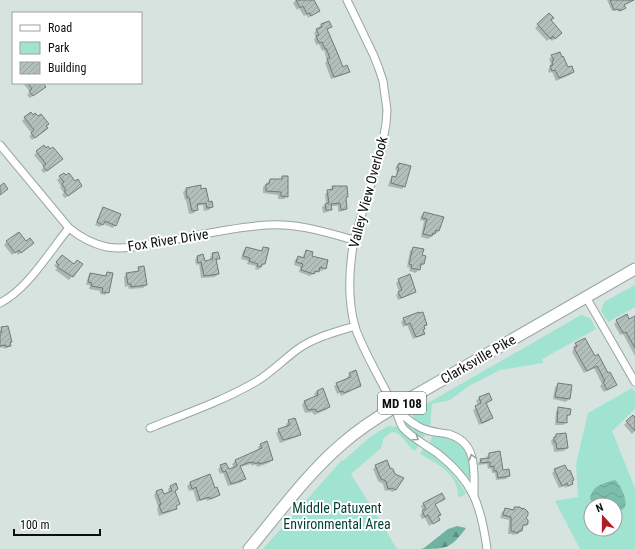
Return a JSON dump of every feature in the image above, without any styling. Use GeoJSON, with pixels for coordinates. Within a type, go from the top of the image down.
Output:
{"type":"FeatureCollection","features":[{"type":"Feature","properties":{"kind":"main road","name":"Clarksville Pike"},"geometry":{"type":"LineString","coordinates":[[249,549],[306,481],[336,450],[362,427],[635,269]]}},
{"type":"Feature","properties":{"kind":"street","name":"Valley View Overlook"},"geometry":{"type":"LineString","coordinates":[[347,0],[379,69],[383,81],[387,110],[381,151],[354,240],[350,264],[349,288],[355,326],[363,347],[395,407]]}},
{"type":"Feature","properties":{"kind":"street","name":"Fox River Drive"},"geometry":{"type":"LineString","coordinates":[[0,145],[69,228],[97,244],[119,248],[131,248],[251,226],[273,225],[296,226],[354,240]]}},
{"type":"Feature","properties":{"kind":"street"},"geometry":{"type":"LineString","coordinates":[[0,303],[16,293],[69,228]]}},
{"type":"Feature","properties":{"kind":"street"},"geometry":{"type":"LineString","coordinates":[[586,297],[635,382]]}},
{"type":"Feature","properties":{"kind":"street"},"geometry":{"type":"LineString","coordinates":[[150,428],[193,411],[246,387],[265,376],[300,348],[320,338],[355,326]]}},
{"type":"Feature","properties":{"kind":"street"},"geometry":{"type":"LineString","coordinates":[[395,407],[399,422],[403,427],[416,439],[452,465],[474,495],[483,522],[487,549]]}},
{"type":"Feature","properties":{"kind":"street"},"geometry":{"type":"LineString","coordinates":[[395,407],[415,425],[430,432],[455,437],[466,445],[470,451],[474,463],[474,495]]}},
{"type":"Feature","properties":{"kind":"green space"},"geometry":{"type":"Polygon","coordinates":[[[635,285],[635,307],[608,322],[601,311],[604,302],[635,285]]]}},
{"type":"Feature","properties":{"kind":"green space"},"geometry":{"type":"Polygon","coordinates":[[[581,315],[590,318],[596,329],[542,359],[543,363],[500,370],[469,386],[450,400],[432,404],[430,427],[413,419],[414,411],[581,315]]]}},
{"type":"Feature","properties":{"kind":"green space"},"geometry":{"type":"Polygon","coordinates":[[[632,388],[635,392],[635,409],[612,431],[635,488],[635,549],[580,549],[555,501],[578,497],[576,464],[588,413],[632,388]]]}},
{"type":"Feature","properties":{"kind":"green space"},"geometry":{"type":"Polygon","coordinates":[[[402,417],[425,436],[420,438],[410,431],[402,422],[402,417]]]}},
{"type":"Feature","properties":{"kind":"green space","name":"Middle Patuxent Environmental Area"},"geometry":{"type":"Polygon","coordinates":[[[388,426],[398,427],[419,445],[415,451],[399,434],[394,432],[390,433],[384,438],[381,448],[351,474],[397,549],[263,549],[342,460],[343,461],[370,437],[388,426]]]}},
{"type":"Feature","properties":{"kind":"green space"},"geometry":{"type":"Polygon","coordinates":[[[435,435],[449,438],[463,446],[469,457],[470,478],[466,478],[430,445],[430,441],[435,435]]]}},
{"type":"Feature","properties":{"kind":"green space"},"geometry":{"type":"Polygon","coordinates":[[[423,448],[448,469],[466,494],[461,497],[458,496],[457,488],[450,475],[445,470],[420,454],[423,448]]]}},
{"type":"Feature","properties":{"kind":"green space"},"geometry":{"type":"Polygon","coordinates":[[[457,526],[466,528],[452,544],[437,549],[421,549],[448,529],[457,526]]]}},
{"type":"Feature","properties":{"kind":"water"},"geometry":{"type":"Polygon","coordinates":[[[615,480],[621,488],[626,504],[623,509],[623,497],[590,497],[593,491],[599,485],[615,480]]]}},
{"type":"Feature","properties":{"kind":"building"},"geometry":{"type":"Polygon","coordinates":[[[296,0],[314,0],[320,11],[311,16],[310,13],[307,14],[303,6],[300,8],[296,0]]]}},
{"type":"Feature","properties":{"kind":"building"},"geometry":{"type":"Polygon","coordinates":[[[610,0],[634,0],[624,5],[626,8],[620,11],[619,9],[614,10],[610,0]]]}},
{"type":"Feature","properties":{"kind":"building"},"geometry":{"type":"Polygon","coordinates":[[[549,13],[554,18],[551,20],[562,33],[555,39],[553,36],[551,39],[537,24],[549,13]]]}},
{"type":"Feature","properties":{"kind":"building"},"geometry":{"type":"Polygon","coordinates":[[[329,21],[332,27],[327,29],[343,67],[347,65],[350,72],[334,77],[327,59],[330,58],[326,48],[325,49],[322,42],[319,43],[316,36],[319,35],[316,29],[322,27],[321,24],[329,21]]]}},
{"type":"Feature","properties":{"kind":"building"},"geometry":{"type":"Polygon","coordinates":[[[560,52],[568,67],[572,66],[574,72],[559,78],[555,70],[552,71],[550,66],[553,65],[552,61],[554,60],[551,55],[560,52]]]}},
{"type":"Feature","properties":{"kind":"building"},"geometry":{"type":"Polygon","coordinates":[[[29,84],[44,84],[46,87],[33,96],[29,91],[32,89],[29,84]]]}},
{"type":"Feature","properties":{"kind":"building"},"geometry":{"type":"Polygon","coordinates":[[[31,112],[33,115],[35,113],[38,116],[41,114],[49,124],[46,126],[48,128],[35,138],[31,133],[34,130],[24,117],[31,112]]]}},
{"type":"Feature","properties":{"kind":"building"},"geometry":{"type":"Polygon","coordinates":[[[44,145],[46,148],[48,146],[50,149],[53,147],[63,159],[47,171],[43,166],[46,164],[36,151],[44,145]]]}},
{"type":"Feature","properties":{"kind":"building"},"geometry":{"type":"Polygon","coordinates":[[[399,163],[411,166],[405,187],[391,183],[392,176],[396,177],[399,163]]]}},
{"type":"Feature","properties":{"kind":"building"},"geometry":{"type":"Polygon","coordinates":[[[64,173],[66,175],[69,173],[75,181],[78,179],[82,186],[68,196],[64,191],[66,190],[62,184],[64,182],[59,176],[64,173]]]}},
{"type":"Feature","properties":{"kind":"building"},"geometry":{"type":"Polygon","coordinates":[[[282,176],[288,176],[288,197],[281,196],[281,192],[266,191],[266,184],[269,184],[270,179],[282,179],[282,176]]]}},
{"type":"Feature","properties":{"kind":"building"},"geometry":{"type":"Polygon","coordinates":[[[4,183],[8,189],[0,195],[0,186],[4,183]]]}},
{"type":"Feature","properties":{"kind":"building"},"geometry":{"type":"Polygon","coordinates":[[[201,185],[201,189],[206,188],[209,202],[212,201],[213,207],[207,208],[206,203],[197,204],[198,210],[192,211],[189,197],[187,198],[186,188],[201,185]]]}},
{"type":"Feature","properties":{"kind":"building"},"geometry":{"type":"Polygon","coordinates":[[[332,186],[347,186],[347,209],[341,210],[340,203],[331,204],[332,210],[326,210],[325,204],[329,203],[327,190],[333,189],[332,186]]]}},
{"type":"Feature","properties":{"kind":"building"},"geometry":{"type":"Polygon","coordinates":[[[103,207],[121,214],[116,226],[105,221],[103,225],[97,222],[103,207]]]}},
{"type":"Feature","properties":{"kind":"building"},"geometry":{"type":"Polygon","coordinates":[[[424,212],[444,217],[439,231],[436,230],[435,234],[433,233],[432,236],[423,234],[427,219],[422,218],[424,212]]]}},
{"type":"Feature","properties":{"kind":"building"},"geometry":{"type":"Polygon","coordinates":[[[19,232],[26,241],[30,238],[34,243],[21,253],[19,250],[15,253],[6,241],[19,232]]]}},
{"type":"Feature","properties":{"kind":"building"},"geometry":{"type":"Polygon","coordinates":[[[246,247],[262,251],[263,247],[269,248],[265,264],[262,264],[261,267],[257,266],[258,264],[249,261],[250,258],[243,256],[246,247]]]}},
{"type":"Feature","properties":{"kind":"building"},"geometry":{"type":"Polygon","coordinates":[[[413,247],[424,249],[422,255],[426,256],[424,264],[421,264],[420,270],[411,268],[412,265],[409,264],[413,247]]]}},
{"type":"Feature","properties":{"kind":"building"},"geometry":{"type":"Polygon","coordinates":[[[306,250],[313,252],[312,256],[328,260],[326,269],[320,267],[319,272],[315,271],[314,274],[301,270],[303,264],[296,262],[298,256],[304,258],[306,250]]]}},
{"type":"Feature","properties":{"kind":"building"},"geometry":{"type":"Polygon","coordinates":[[[218,252],[220,259],[216,259],[219,274],[204,276],[201,262],[198,263],[197,256],[203,254],[205,261],[213,259],[212,253],[218,252]]]}},
{"type":"Feature","properties":{"kind":"building"},"geometry":{"type":"Polygon","coordinates":[[[62,255],[74,264],[77,260],[83,264],[73,277],[57,267],[59,265],[56,262],[62,255]]]}},
{"type":"Feature","properties":{"kind":"building"},"geometry":{"type":"Polygon","coordinates":[[[144,266],[147,285],[131,287],[131,284],[128,284],[126,273],[139,271],[138,267],[144,266]]]}},
{"type":"Feature","properties":{"kind":"building"},"geometry":{"type":"Polygon","coordinates":[[[107,272],[113,273],[109,293],[102,292],[103,288],[91,286],[92,283],[88,282],[90,273],[106,276],[107,272]]]}},
{"type":"Feature","properties":{"kind":"building"},"geometry":{"type":"Polygon","coordinates":[[[410,274],[416,292],[401,298],[398,292],[402,290],[398,279],[410,274]]]}},
{"type":"Feature","properties":{"kind":"building"},"geometry":{"type":"Polygon","coordinates":[[[423,312],[427,325],[424,326],[425,329],[423,330],[425,334],[416,337],[410,323],[406,325],[403,318],[423,312]]]}},
{"type":"Feature","properties":{"kind":"building"},"geometry":{"type":"Polygon","coordinates":[[[627,314],[629,319],[635,316],[635,348],[626,332],[623,333],[616,320],[627,314]]]}},
{"type":"Feature","properties":{"kind":"building"},"geometry":{"type":"Polygon","coordinates":[[[8,326],[12,342],[10,342],[11,346],[0,346],[0,332],[2,332],[1,327],[8,326]]]}},
{"type":"Feature","properties":{"kind":"building"},"geometry":{"type":"Polygon","coordinates":[[[585,338],[595,356],[598,354],[608,373],[610,372],[617,385],[607,390],[603,382],[605,381],[597,366],[587,371],[574,348],[577,346],[575,343],[585,338]]]}},
{"type":"Feature","properties":{"kind":"building"},"geometry":{"type":"Polygon","coordinates":[[[356,370],[361,386],[344,393],[343,391],[340,392],[336,383],[351,377],[349,373],[356,370]]]}},
{"type":"Feature","properties":{"kind":"building"},"geometry":{"type":"Polygon","coordinates":[[[558,383],[572,385],[570,399],[555,397],[558,383]]]}},
{"type":"Feature","properties":{"kind":"building"},"geometry":{"type":"Polygon","coordinates":[[[323,388],[330,407],[317,412],[315,409],[308,410],[304,401],[318,395],[317,391],[323,388]]]}},
{"type":"Feature","properties":{"kind":"building"},"geometry":{"type":"Polygon","coordinates":[[[489,393],[492,400],[486,403],[493,418],[482,423],[475,406],[481,403],[479,397],[489,393]]]}},
{"type":"Feature","properties":{"kind":"building"},"geometry":{"type":"Polygon","coordinates":[[[558,407],[571,409],[570,415],[567,415],[567,423],[557,422],[558,407]]]}},
{"type":"Feature","properties":{"kind":"building"},"geometry":{"type":"Polygon","coordinates":[[[633,415],[635,417],[635,431],[626,421],[633,415]]]}},
{"type":"Feature","properties":{"kind":"building"},"geometry":{"type":"Polygon","coordinates":[[[295,418],[301,435],[283,440],[278,429],[290,425],[288,420],[295,418]]]}},
{"type":"Feature","properties":{"kind":"building"},"geometry":{"type":"Polygon","coordinates":[[[566,433],[568,448],[557,449],[556,442],[554,442],[554,437],[556,437],[556,434],[566,433]]]}},
{"type":"Feature","properties":{"kind":"building"},"geometry":{"type":"Polygon","coordinates":[[[267,441],[273,460],[259,464],[259,462],[255,464],[254,462],[250,462],[240,466],[246,479],[231,484],[226,471],[223,472],[220,465],[226,463],[229,469],[237,466],[235,460],[262,448],[260,444],[267,441]]]}},
{"type":"Feature","properties":{"kind":"building"},"geometry":{"type":"Polygon","coordinates":[[[500,451],[503,470],[509,469],[510,476],[498,478],[497,471],[494,471],[494,466],[490,467],[490,462],[481,463],[480,459],[489,458],[489,453],[500,451]]]}},
{"type":"Feature","properties":{"kind":"building"},"geometry":{"type":"Polygon","coordinates":[[[387,460],[390,468],[393,469],[395,474],[404,478],[396,490],[392,488],[388,489],[386,481],[381,479],[375,465],[387,460]]]}},
{"type":"Feature","properties":{"kind":"building"},"geometry":{"type":"Polygon","coordinates":[[[565,465],[568,471],[570,470],[574,480],[572,481],[573,484],[568,486],[567,483],[562,486],[554,469],[565,465]]]}},
{"type":"Feature","properties":{"kind":"building"},"geometry":{"type":"Polygon","coordinates":[[[210,474],[215,488],[217,487],[220,495],[210,499],[209,497],[200,500],[196,487],[192,489],[190,482],[210,474]]]}},
{"type":"Feature","properties":{"kind":"building"},"geometry":{"type":"Polygon","coordinates":[[[176,483],[178,489],[175,491],[180,504],[176,506],[177,509],[162,513],[159,505],[161,504],[156,491],[162,489],[164,494],[172,491],[170,486],[176,483]]]}},
{"type":"Feature","properties":{"kind":"building"},"geometry":{"type":"Polygon","coordinates":[[[442,493],[445,499],[435,504],[441,515],[438,516],[440,520],[433,524],[428,515],[425,517],[422,511],[426,509],[423,503],[442,493]]]}},
{"type":"Feature","properties":{"kind":"building"},"geometry":{"type":"Polygon","coordinates":[[[514,507],[520,507],[528,512],[526,518],[528,523],[527,525],[523,525],[522,531],[519,531],[518,533],[511,531],[511,517],[503,515],[505,508],[514,510],[514,507]]]}}]}
